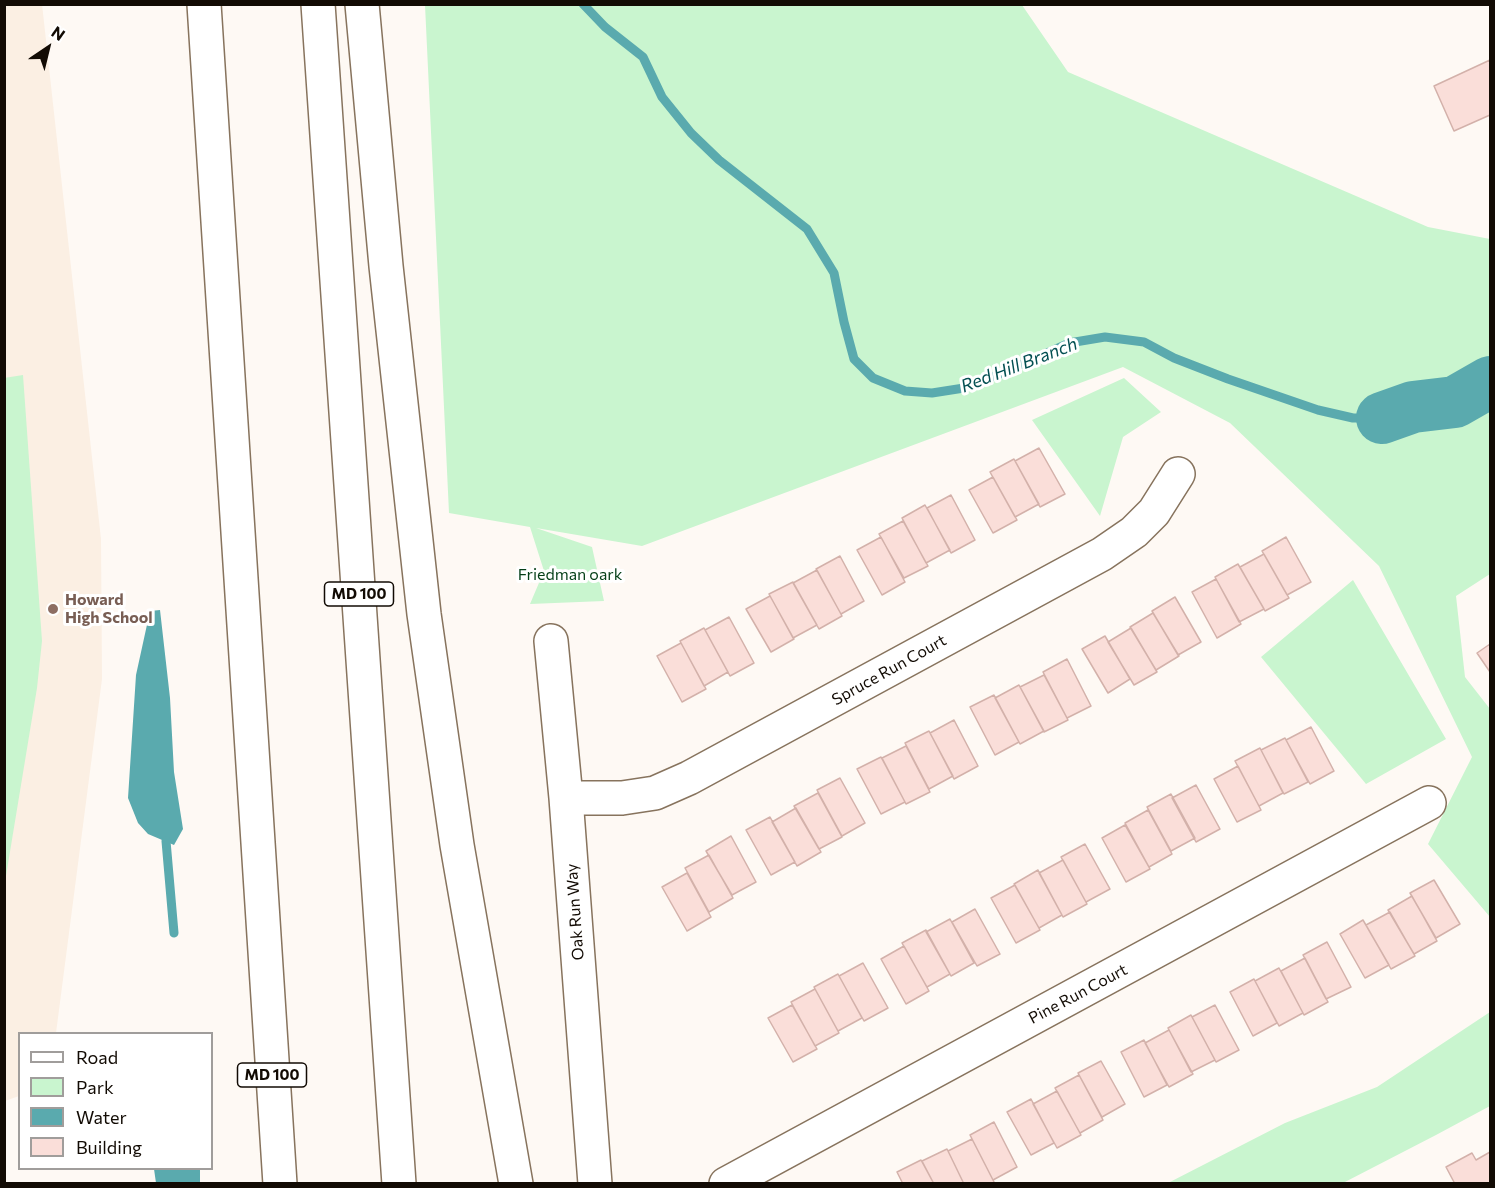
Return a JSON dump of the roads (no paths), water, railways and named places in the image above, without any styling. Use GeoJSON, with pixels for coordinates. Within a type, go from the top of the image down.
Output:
{"type":"FeatureCollection","features":[{"type":"Feature","properties":{"kind":"main road","name":"MD 100"},"geometry":{"type":"LineString","coordinates":[[204,4],[264,966],[280,1184]]}},
{"type":"Feature","properties":{"kind":"main road","name":"MD 100"},"geometry":{"type":"LineString","coordinates":[[318,4],[399,1184]]}},
{"type":"Feature","properties":{"kind":"main road"},"geometry":{"type":"LineString","coordinates":[[362,4],[386,266],[426,626],[457,845],[516,1184]]}},
{"type":"Feature","properties":{"kind":"main road","name":"Spruce Run Court"},"geometry":{"type":"LineString","coordinates":[[566,798],[622,798],[655,793],[689,778],[1102,554],[1134,532],[1154,512],[1178,474]]}},
{"type":"Feature","properties":{"kind":"main road","name":"Oak Run Way"},"geometry":{"type":"LineString","coordinates":[[551,641],[566,798],[595,1184]]}},
{"type":"Feature","properties":{"kind":"main road","name":"Pine Run Court"},"geometry":{"type":"LineString","coordinates":[[726,1184],[1429,803]]}},
{"type":"Feature","properties":{"kind":"main road"},"geometry":{"type":"LineString","coordinates":[[260,1184],[264,966]]}},
{"type":"Feature","properties":{"kind":"water"},"geometry":{"type":"Polygon","coordinates":[[[160,610],[170,698],[174,772],[183,829],[174,845],[148,834],[138,823],[128,798],[136,675],[150,611],[160,610]]]}},
{"type":"Feature","properties":{"kind":"water"},"geometry":{"type":"Polygon","coordinates":[[[154,1170],[200,1170],[200,1183],[156,1183],[154,1170]]]}},
{"type":"Feature","properties":{"kind":"waterway","name":"Red Hill Branch"},"geometry":{"type":"LineString","coordinates":[[583,4],[605,27],[643,57],[662,97],[691,133],[719,160],[807,229],[834,273],[854,359],[873,378],[905,391],[932,393],[964,388],[1069,343],[1105,337],[1144,342],[1174,358],[1318,410],[1353,418],[1382,418]]}},
{"type":"Feature","properties":{"kind":"waterway","name":"Red Hill Branch"},"geometry":{"type":"LineString","coordinates":[[1382,418],[1413,407],[1455,402],[1490,382]]}},
{"type":"Feature","properties":{"kind":"waterway"},"geometry":{"type":"LineString","coordinates":[[166,841],[174,933]]}},
{"type":"Feature","properties":{"kind":"place","name":"Howard High School"},"geometry":{"type":"Point","coordinates":[53,609]}},
{"type":"Feature","properties":{"kind":"park label","name":"Friedman oark"},"geometry":{"type":"Point","coordinates":[570,575]}}]}
